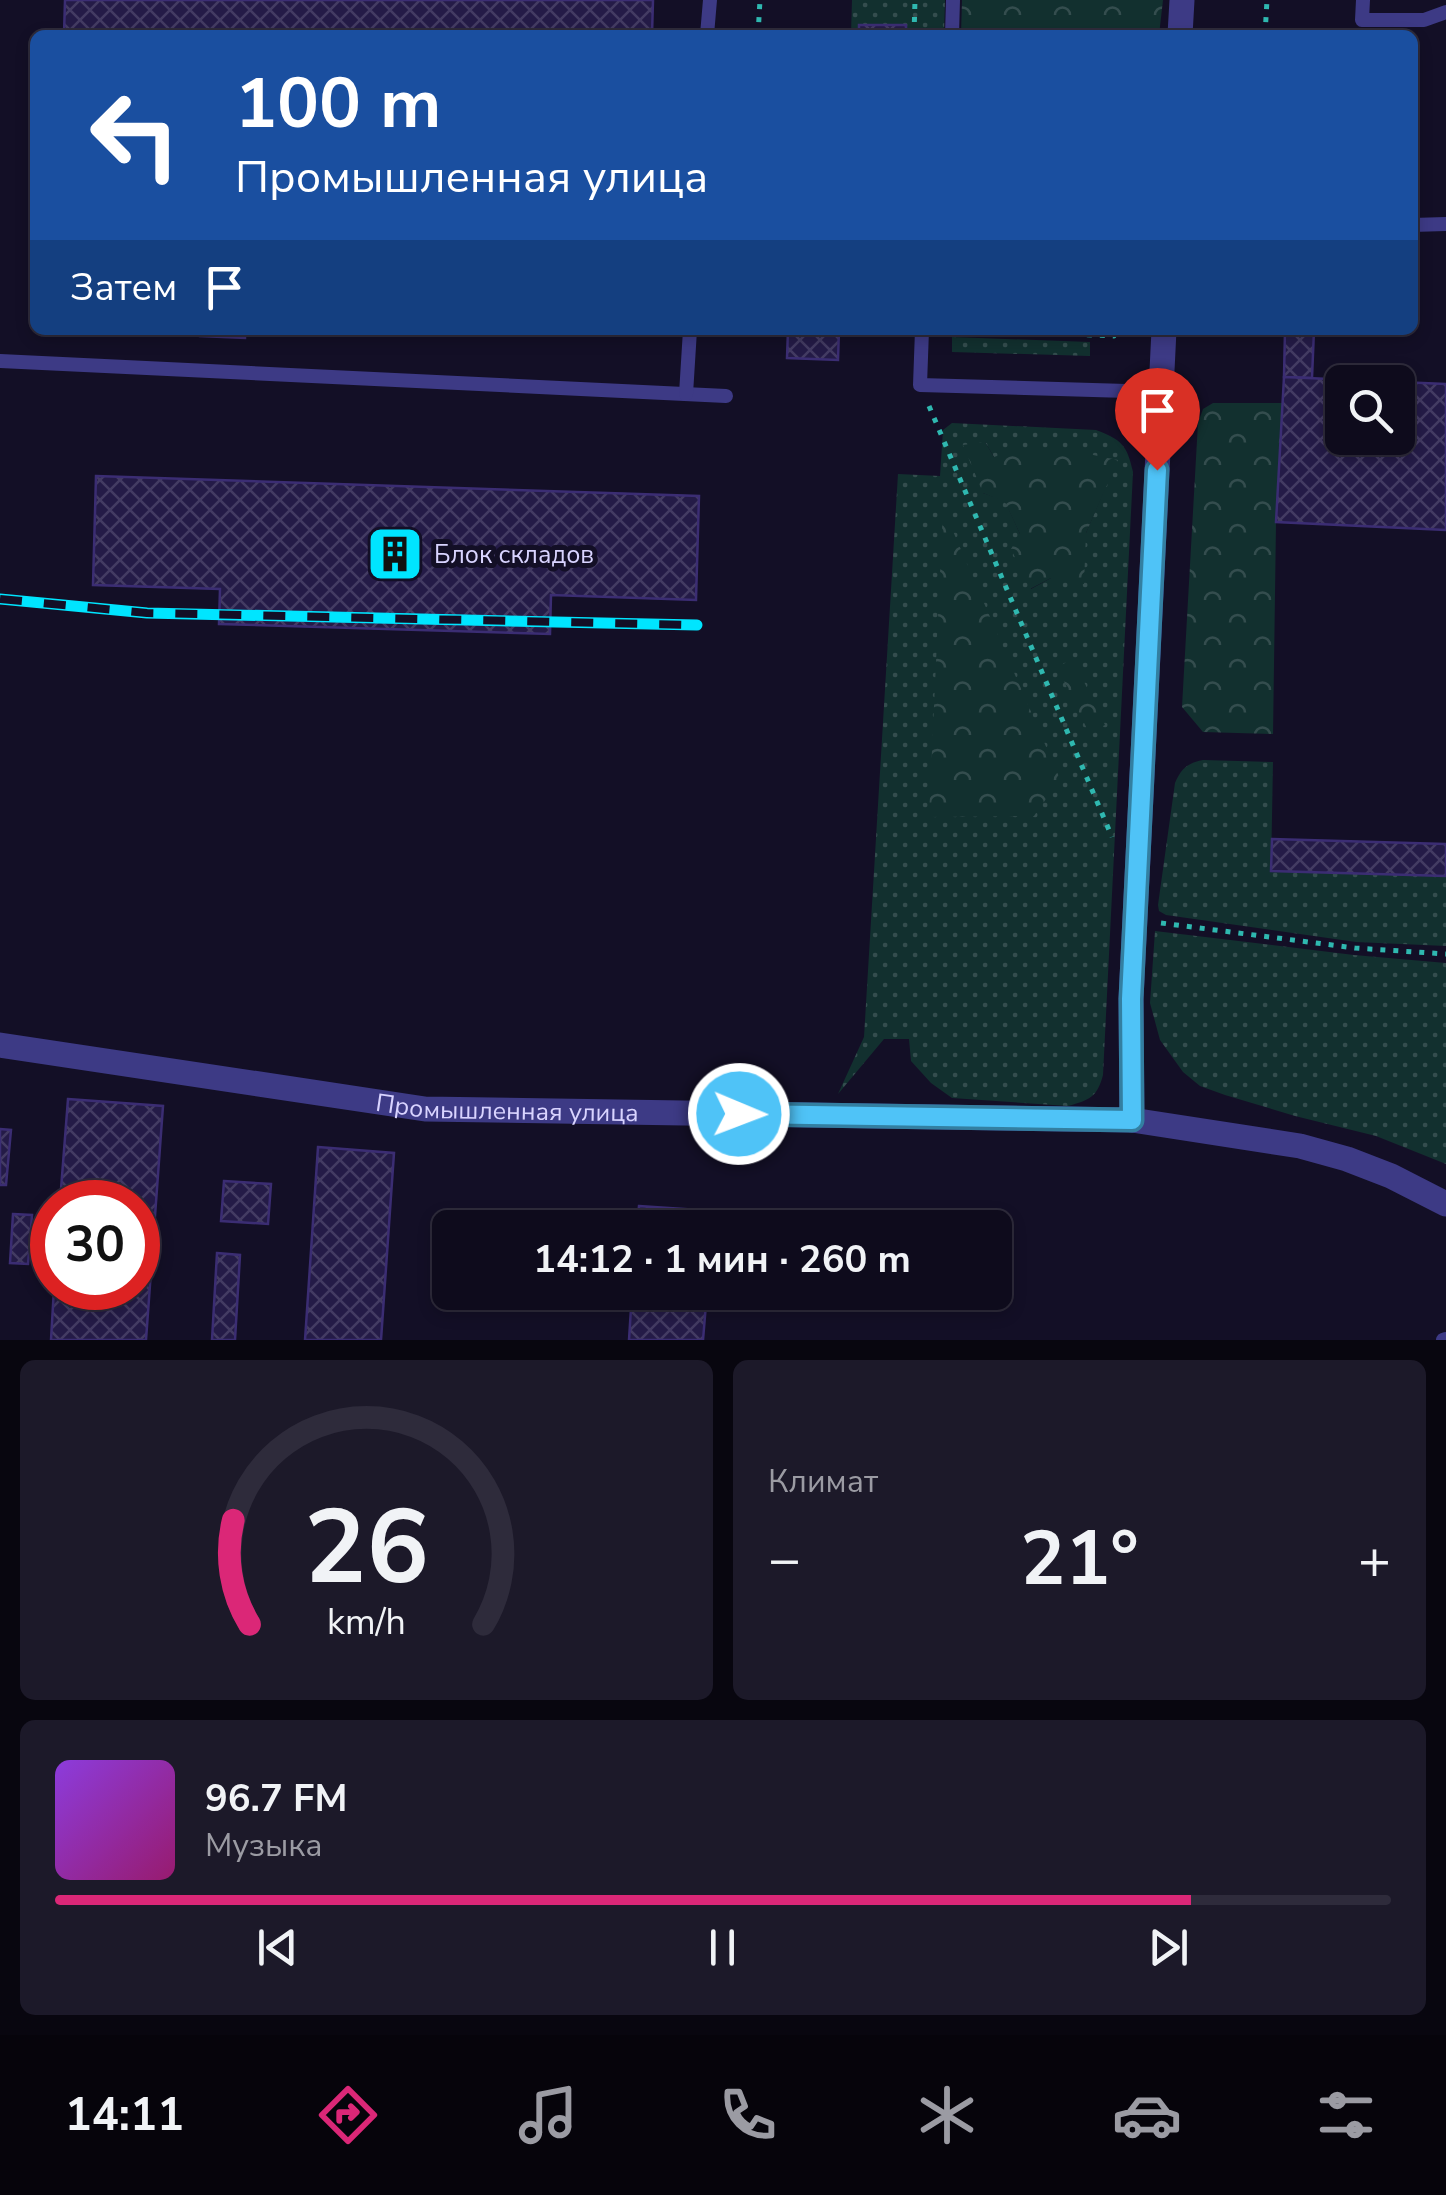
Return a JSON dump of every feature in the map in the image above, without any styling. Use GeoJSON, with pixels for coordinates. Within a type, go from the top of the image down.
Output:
{"type":"FeatureCollection","features":[{"type":"Feature","properties":{"kind":"street"},"geometry":{"type":"LineString","coordinates":[[1180,30],[1182,0]]}},
{"type":"Feature","properties":{"kind":"street"},"geometry":{"type":"LineString","coordinates":[[1132,1120],[1131,999],[1164,335]]}},
{"type":"Feature","properties":{"kind":"street","name":"Промышленная улица"},"geometry":{"type":"LineString","coordinates":[[0,1045],[426,1110],[1132,1120],[1300,1146],[1391,1176],[1446,1204]]}},
{"type":"Feature","properties":{"kind":"lane"},"geometry":{"type":"LineString","coordinates":[[708,30],[710,0]]}},
{"type":"Feature","properties":{"kind":"lane"},"geometry":{"type":"LineString","coordinates":[[952,30],[954,0]]}},
{"type":"Feature","properties":{"kind":"lane"},"geometry":{"type":"LineString","coordinates":[[1363,0],[1362,20],[1424,20],[1446,12]]}},
{"type":"Feature","properties":{"kind":"lane"},"geometry":{"type":"LineString","coordinates":[[1418,225],[1446,224]]}},
{"type":"Feature","properties":{"kind":"lane"},"geometry":{"type":"LineString","coordinates":[[686,394],[690,335]]}},
{"type":"Feature","properties":{"kind":"lane"},"geometry":{"type":"LineString","coordinates":[[922,335],[920,384],[1161,392]]}},
{"type":"Feature","properties":{"kind":"lane"},"geometry":{"type":"LineString","coordinates":[[0,361],[726,396]]}},
{"type":"Feature","properties":{"kind":"path"},"geometry":{"type":"LineString","coordinates":[[758,30],[760,0]]}},
{"type":"Feature","properties":{"kind":"path"},"geometry":{"type":"LineString","coordinates":[[914,30],[916,0]]}},
{"type":"Feature","properties":{"kind":"path"},"geometry":{"type":"LineString","coordinates":[[1265,30],[1267,0]]}},
{"type":"Feature","properties":{"kind":"green space"},"geometry":{"type":"Polygon","coordinates":[[[852,0],[945,0],[944,30],[851,30],[852,0]]]}},
{"type":"Feature","properties":{"kind":"green space"},"geometry":{"type":"Polygon","coordinates":[[[962,0],[1163,0],[1160,30],[961,30],[962,0]]]}},
{"type":"Feature","properties":{"kind":"green space"},"geometry":{"type":"Polygon","coordinates":[[[952,337],[1090,342],[1090,356],[952,352],[952,337]]]}},
{"type":"Feature","properties":{"kind":"green space"},"geometry":{"type":"Polygon","coordinates":[[[1213,403],[1282,403],[1273,734],[1203,732],[1182,707],[1198,423],[1203,409],[1213,403]]]}},
{"type":"Feature","properties":{"kind":"green space"},"geometry":{"type":"Polygon","coordinates":[[[952,423],[1096,430],[1122,445],[1133,472],[1103,1075],[1092,1096],[1068,1106],[952,1098],[911,1061],[909,1039],[884,1039],[838,1094],[864,1037],[898,474],[940,476],[943,430],[952,423]],[[985,442],[983,493],[1005,501],[1020,534],[1031,589],[1051,578],[1086,533],[1117,460],[994,457],[985,442]]]}},
{"type":"Feature","properties":{"kind":"green space"},"geometry":{"type":"Polygon","coordinates":[[[985,442],[994,457],[1042,449],[1118,460],[1086,533],[1084,584],[1051,578],[1030,589],[1011,549],[1020,534],[1005,502],[983,493],[963,445],[985,442]]]}},
{"type":"Feature","properties":{"kind":"green space"},"geometry":{"type":"Polygon","coordinates":[[[943,508],[1060,779],[1034,816],[929,817],[943,508]]]}},
{"type":"Feature","properties":{"kind":"green space"},"geometry":{"type":"Polygon","coordinates":[[[1073,659],[1105,725],[1089,733],[1057,667],[1073,659]]]}},
{"type":"Feature","properties":{"kind":"green space"},"geometry":{"type":"Polygon","coordinates":[[[1203,760],[1273,762],[1271,870],[1446,876],[1446,946],[1356,942],[1159,911],[1175,783],[1185,767],[1203,760]]]}},
{"type":"Feature","properties":{"kind":"green space"},"geometry":{"type":"Polygon","coordinates":[[[1155,931],[1446,963],[1446,1164],[1376,1136],[1200,1086],[1183,1072],[1160,1040],[1150,1003],[1155,931]]]}},
{"type":"Feature","properties":{"kind":"building"},"geometry":{"type":"Polygon","coordinates":[[[65,0],[653,0],[652,30],[64,30],[65,0]]]}},
{"type":"Feature","properties":{"kind":"building"},"geometry":{"type":"Polygon","coordinates":[[[859,25],[906,25],[906,30],[859,30],[859,25]]]}},
{"type":"Feature","properties":{"kind":"building"},"geometry":{"type":"Polygon","coordinates":[[[245,335],[245,338],[200,336],[245,335]]]}},
{"type":"Feature","properties":{"kind":"building"},"geometry":{"type":"Polygon","coordinates":[[[788,335],[839,335],[838,360],[787,358],[788,335]]]}},
{"type":"Feature","properties":{"kind":"building"},"geometry":{"type":"Polygon","coordinates":[[[1285,335],[1314,335],[1312,378],[1284,377],[1285,335]]]}},
{"type":"Feature","properties":{"kind":"building"},"geometry":{"type":"Polygon","coordinates":[[[1284,377],[1325,379],[1325,455],[1415,455],[1415,383],[1446,384],[1446,530],[1276,522],[1284,377]]]}},
{"type":"Feature","properties":{"kind":"building","name":"Блок складов"},"geometry":{"type":"Polygon","coordinates":[[[96,476],[699,496],[696,600],[551,595],[550,634],[219,624],[220,589],[93,585],[96,476]]]}},
{"type":"Feature","properties":{"kind":"building"},"geometry":{"type":"Polygon","coordinates":[[[1272,839],[1446,844],[1446,876],[1271,871],[1272,839]]]}},
{"type":"Feature","properties":{"kind":"building"},"geometry":{"type":"Polygon","coordinates":[[[68,1099],[163,1106],[158,1180],[62,1180],[68,1099]]]}},
{"type":"Feature","properties":{"kind":"building"},"geometry":{"type":"Polygon","coordinates":[[[0,1129],[11,1130],[6,1185],[0,1185],[0,1129]]]}},
{"type":"Feature","properties":{"kind":"building"},"geometry":{"type":"Polygon","coordinates":[[[318,1147],[394,1153],[381,1340],[305,1340],[318,1147]]]}},
{"type":"Feature","properties":{"kind":"building"},"geometry":{"type":"Polygon","coordinates":[[[224,1181],[271,1184],[268,1224],[221,1221],[224,1181]]]}},
{"type":"Feature","properties":{"kind":"building"},"geometry":{"type":"Polygon","coordinates":[[[639,1206],[698,1210],[639,1210],[639,1206]]]}},
{"type":"Feature","properties":{"kind":"building"},"geometry":{"type":"Polygon","coordinates":[[[13,1214],[30,1215],[28,1264],[10,1263],[13,1214]]]}},
{"type":"Feature","properties":{"kind":"building"},"geometry":{"type":"Polygon","coordinates":[[[217,1253],[240,1255],[235,1340],[212,1340],[217,1253]]]}},
{"type":"Feature","properties":{"kind":"building"},"geometry":{"type":"Polygon","coordinates":[[[53,1310],[148,1310],[146,1340],[51,1340],[53,1310]]]}},
{"type":"Feature","properties":{"kind":"building"},"geometry":{"type":"Polygon","coordinates":[[[631,1310],[706,1310],[703,1340],[629,1340],[631,1310]]]}},
{"type":"Feature","properties":{"kind":"railway"},"geometry":{"type":"LineString","coordinates":[[0,599],[147,613],[697,625]]}},
{"type":"Feature","properties":{"kind":"place","name":"Блок складов"},"geometry":{"type":"Point","coordinates":[395,554]}},
{"type":"Feature","properties":{"kind":"route"},"geometry":{"type":"LineString","coordinates":[[739,1114],[1132,1120],[1131,999],[1157,470]]}}]}
